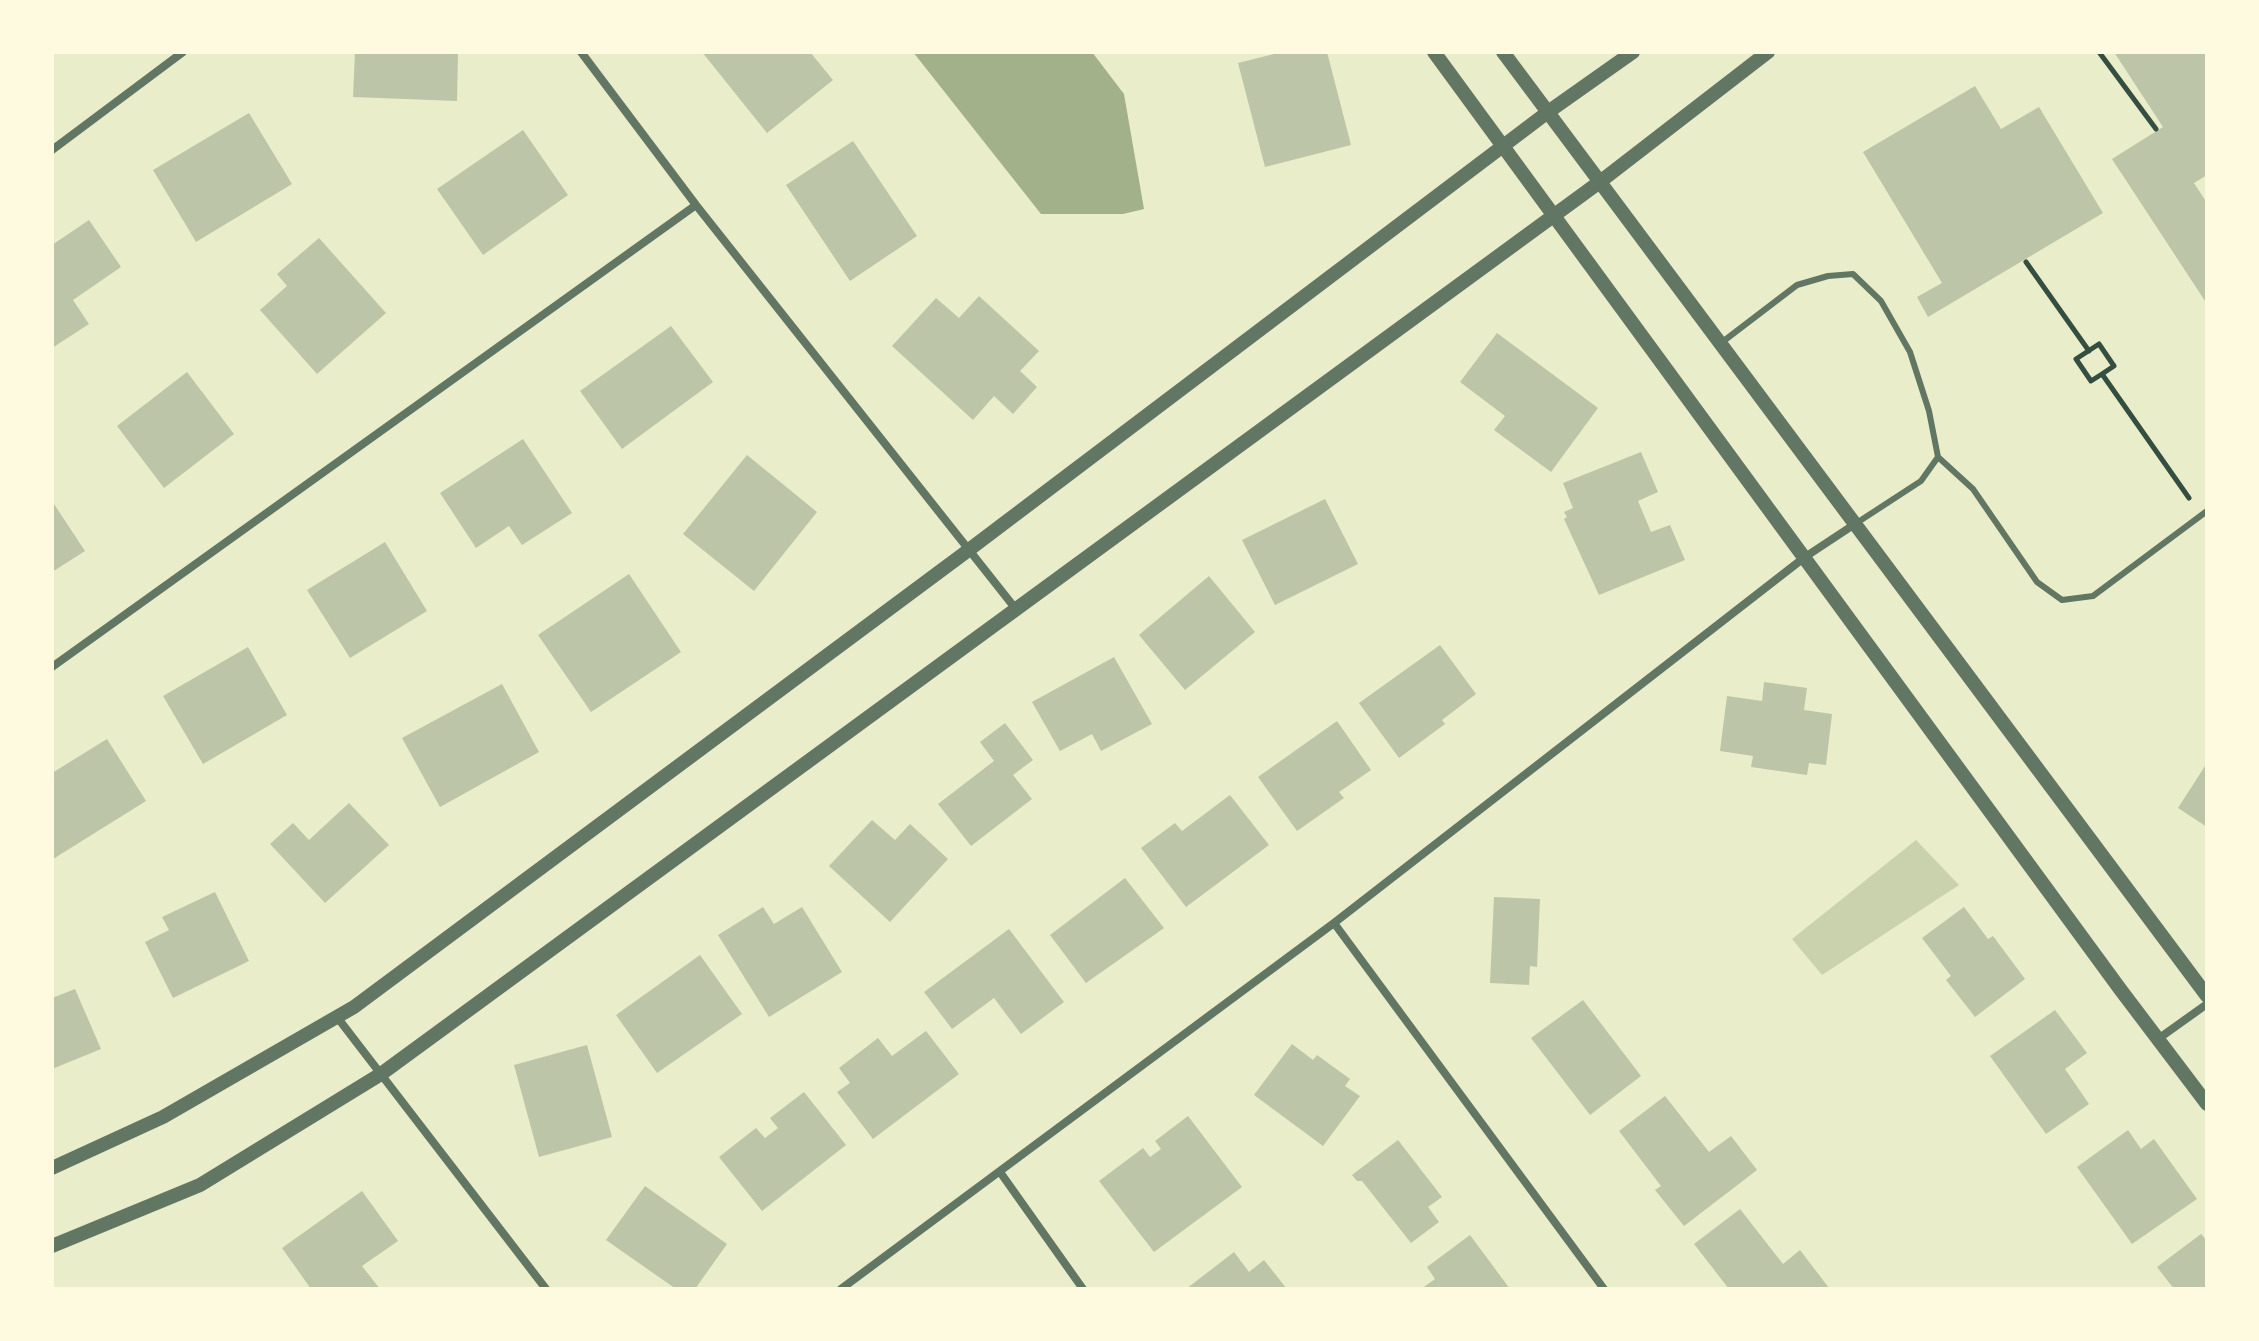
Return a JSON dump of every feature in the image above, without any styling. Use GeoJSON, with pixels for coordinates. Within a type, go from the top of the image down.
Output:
{"type":"FeatureCollection","features":[{"type":"Feature","properties":{"kind":"street"},"geometry":{"type":"LineString","coordinates":[[52,150],[183,52]]}},
{"type":"Feature","properties":{"kind":"street"},"geometry":{"type":"LineString","coordinates":[[581,52],[696,205],[1015,608]]}},
{"type":"Feature","properties":{"kind":"street"},"geometry":{"type":"LineString","coordinates":[[1434,52],[2207,1104]]}},
{"type":"Feature","properties":{"kind":"street"},"geometry":{"type":"LineString","coordinates":[[1503,52],[2207,996]]}},
{"type":"Feature","properties":{"kind":"street"},"geometry":{"type":"LineString","coordinates":[[52,1168],[163,1117],[354,1007],[970,549],[1548,112],[1633,52]]}},
{"type":"Feature","properties":{"kind":"street"},"geometry":{"type":"LineString","coordinates":[[52,1246],[200,1185],[381,1074],[1555,215],[1768,52]]}},
{"type":"Feature","properties":{"kind":"street"},"geometry":{"type":"LineString","coordinates":[[52,667],[696,205]]}},
{"type":"Feature","properties":{"kind":"street"},"geometry":{"type":"LineString","coordinates":[[841,1289],[1334,923],[1805,557],[1855,524]]}},
{"type":"Feature","properties":{"kind":"street"},"geometry":{"type":"LineString","coordinates":[[1334,923],[1604,1289]]}},
{"type":"Feature","properties":{"kind":"street"},"geometry":{"type":"LineString","coordinates":[[2158,1039],[2207,1004]]}},
{"type":"Feature","properties":{"kind":"street"},"geometry":{"type":"LineString","coordinates":[[337,1017],[546,1289]]}},
{"type":"Feature","properties":{"kind":"street"},"geometry":{"type":"LineString","coordinates":[[1000,1172],[1083,1289]]}},
{"type":"Feature","properties":{"kind":"lane"},"geometry":{"type":"LineString","coordinates":[[1721,343],[1797,285],[1828,276],[1853,274],[1881,301],[1910,352],[1929,411],[1938,457],[1973,489],[2037,582],[2062,600],[2093,596],[2204,513]]}},
{"type":"Feature","properties":{"kind":"lane"},"geometry":{"type":"LineString","coordinates":[[1855,524],[1921,481],[1938,457]]}},
{"type":"Feature","properties":{"kind":"path"},"geometry":{"type":"LineString","coordinates":[[2099,52],[2156,129]]}},
{"type":"Feature","properties":{"kind":"path"},"geometry":{"type":"LineString","coordinates":[[2026,262],[2089,351]]}},
{"type":"Feature","properties":{"kind":"path"},"geometry":{"type":"LineString","coordinates":[[2099,344],[2114,366],[2102,374],[2091,381],[2076,359],[2099,344]]}},
{"type":"Feature","properties":{"kind":"path"},"geometry":{"type":"LineString","coordinates":[[2102,374],[2204,513]]}},
{"type":"Feature","properties":{"kind":"shaded area"},"geometry":{"type":"Polygon","coordinates":[[[913,52],[1092,52],[1124,94],[1144,209],[1123,214],[1041,214],[913,52]]]}},
{"type":"Feature","properties":{"kind":"shaded area"},"geometry":{"type":"Polygon","coordinates":[[[1916,840],[1959,885],[1822,975],[1792,939],[1916,840]]]}},
{"type":"Feature","properties":{"kind":"building"},"geometry":{"type":"Polygon","coordinates":[[[355,52],[458,52],[457,101],[353,97],[355,52]]]}},
{"type":"Feature","properties":{"kind":"building"},"geometry":{"type":"Polygon","coordinates":[[[702,52],[810,52],[833,80],[767,133],[702,52]]]}},
{"type":"Feature","properties":{"kind":"building"},"geometry":{"type":"Polygon","coordinates":[[[1282,52],[1327,52],[1351,145],[1265,167],[1238,63],[1282,52]]]}},
{"type":"Feature","properties":{"kind":"building"},"geometry":{"type":"Polygon","coordinates":[[[2114,52],[2207,52],[2207,175],[2194,183],[2207,203],[2207,304],[2112,159],[2163,127],[2114,52]]]}},
{"type":"Feature","properties":{"kind":"building"},"geometry":{"type":"Polygon","coordinates":[[[1975,86],[2001,129],[2039,107],[2103,213],[1928,317],[1917,297],[1942,283],[1863,152],[1975,86]]]}},
{"type":"Feature","properties":{"kind":"building"},"geometry":{"type":"Polygon","coordinates":[[[249,113],[292,184],[196,242],[153,170],[249,113]]]}},
{"type":"Feature","properties":{"kind":"building"},"geometry":{"type":"Polygon","coordinates":[[[523,130],[568,195],[483,255],[437,189],[523,130]]]}},
{"type":"Feature","properties":{"kind":"building"},"geometry":{"type":"Polygon","coordinates":[[[853,141],[917,236],[850,281],[786,185],[853,141]]]}},
{"type":"Feature","properties":{"kind":"building"},"geometry":{"type":"Polygon","coordinates":[[[89,220],[121,267],[73,300],[89,324],[52,348],[52,245],[89,220]]]}},
{"type":"Feature","properties":{"kind":"building"},"geometry":{"type":"Polygon","coordinates":[[[319,238],[386,313],[317,374],[260,310],[287,286],[277,274],[319,238]]]}},
{"type":"Feature","properties":{"kind":"building"},"geometry":{"type":"Polygon","coordinates":[[[979,296],[1039,351],[1020,371],[1037,387],[1013,414],[994,396],[973,420],[892,346],[936,298],[959,318],[979,296]]]}},
{"type":"Feature","properties":{"kind":"building"},"geometry":{"type":"Polygon","coordinates":[[[671,326],[713,382],[622,449],[580,391],[671,326]]]}},
{"type":"Feature","properties":{"kind":"building"},"geometry":{"type":"Polygon","coordinates":[[[1497,333],[1598,408],[1551,472],[1494,430],[1505,416],[1460,382],[1497,333]]]}},
{"type":"Feature","properties":{"kind":"building"},"geometry":{"type":"Polygon","coordinates":[[[187,372],[234,434],[164,488],[117,426],[187,372]]]}},
{"type":"Feature","properties":{"kind":"building"},"geometry":{"type":"Polygon","coordinates":[[[523,439],[572,513],[522,545],[509,526],[476,548],[440,493],[523,439]]]}},
{"type":"Feature","properties":{"kind":"building"},"geometry":{"type":"Polygon","coordinates":[[[1641,452],[1658,492],[1638,501],[1651,532],[1670,525],[1685,560],[1599,595],[1564,519],[1567,517],[1564,512],[1573,508],[1563,483],[1641,452]]]}},
{"type":"Feature","properties":{"kind":"building"},"geometry":{"type":"Polygon","coordinates":[[[747,455],[817,512],[754,591],[683,534],[747,455]]]}},
{"type":"Feature","properties":{"kind":"building"},"geometry":{"type":"Polygon","coordinates":[[[1325,499],[1358,564],[1275,605],[1242,540],[1325,499]]]}},
{"type":"Feature","properties":{"kind":"building"},"geometry":{"type":"Polygon","coordinates":[[[52,501],[85,551],[52,572],[52,501]]]}},
{"type":"Feature","properties":{"kind":"building"},"geometry":{"type":"Polygon","coordinates":[[[385,542],[427,611],[350,658],[307,590],[385,542]]]}},
{"type":"Feature","properties":{"kind":"building"},"geometry":{"type":"Polygon","coordinates":[[[629,574],[681,652],[591,712],[538,635],[629,574]]]}},
{"type":"Feature","properties":{"kind":"building"},"geometry":{"type":"Polygon","coordinates":[[[1209,576],[1255,632],[1185,690],[1139,635],[1209,576]]]}},
{"type":"Feature","properties":{"kind":"building"},"geometry":{"type":"Polygon","coordinates":[[[1440,645],[1476,694],[1442,720],[1445,724],[1399,758],[1359,703],[1440,645]]]}},
{"type":"Feature","properties":{"kind":"building"},"geometry":{"type":"Polygon","coordinates":[[[248,647],[287,715],[203,764],[163,696],[248,647]]]}},
{"type":"Feature","properties":{"kind":"building"},"geometry":{"type":"Polygon","coordinates":[[[1114,657],[1152,724],[1101,751],[1092,734],[1060,751],[1032,702],[1114,657]]]}},
{"type":"Feature","properties":{"kind":"building"},"geometry":{"type":"Polygon","coordinates":[[[1764,682],[1807,688],[1804,710],[1832,714],[1826,765],[1809,763],[1807,775],[1751,767],[1753,756],[1720,751],[1727,696],[1762,701],[1764,682]]]}},
{"type":"Feature","properties":{"kind":"building"},"geometry":{"type":"Polygon","coordinates":[[[502,684],[539,752],[440,807],[402,738],[502,684]]]}},
{"type":"Feature","properties":{"kind":"building"},"geometry":{"type":"Polygon","coordinates":[[[1337,721],[1371,770],[1339,792],[1344,798],[1297,831],[1258,777],[1337,721]]]}},
{"type":"Feature","properties":{"kind":"building"},"geometry":{"type":"Polygon","coordinates":[[[1005,723],[1033,760],[1013,775],[1032,799],[971,846],[938,804],[994,761],[980,742],[1005,723]]]}},
{"type":"Feature","properties":{"kind":"building"},"geometry":{"type":"Polygon","coordinates":[[[107,739],[146,801],[53,859],[52,773],[107,739]]]}},
{"type":"Feature","properties":{"kind":"building"},"geometry":{"type":"Polygon","coordinates":[[[2207,767],[2207,827],[2178,808],[2207,767]]]}},
{"type":"Feature","properties":{"kind":"building"},"geometry":{"type":"Polygon","coordinates":[[[1230,795],[1269,845],[1186,907],[1141,848],[1175,823],[1182,831],[1230,795]]]}},
{"type":"Feature","properties":{"kind":"building"},"geometry":{"type":"Polygon","coordinates":[[[349,803],[389,845],[325,903],[270,844],[293,823],[309,840],[349,803]]]}},
{"type":"Feature","properties":{"kind":"building"},"geometry":{"type":"Polygon","coordinates":[[[872,820],[895,840],[910,824],[948,859],[890,922],[829,866],[872,820]]]}},
{"type":"Feature","properties":{"kind":"building"},"geometry":{"type":"Polygon","coordinates":[[[1125,878],[1164,928],[1086,983],[1050,935],[1125,878]]]}},
{"type":"Feature","properties":{"kind":"building"},"geometry":{"type":"Polygon","coordinates":[[[215,892],[249,961],[173,998],[145,942],[169,930],[162,917],[215,892]]]}},
{"type":"Feature","properties":{"kind":"building"},"geometry":{"type":"Polygon","coordinates":[[[1494,897],[1540,899],[1537,967],[1530,966],[1529,985],[1490,983],[1494,897]]]}},
{"type":"Feature","properties":{"kind":"building"},"geometry":{"type":"Polygon","coordinates":[[[763,907],[774,924],[802,907],[842,972],[769,1017],[718,935],[763,907]]]}},
{"type":"Feature","properties":{"kind":"building"},"geometry":{"type":"Polygon","coordinates":[[[1964,907],[1988,939],[1993,936],[2025,979],[1975,1017],[1946,980],[1951,976],[1922,938],[1964,907]]]}},
{"type":"Feature","properties":{"kind":"building"},"geometry":{"type":"Polygon","coordinates":[[[1009,929],[1064,1002],[1021,1034],[994,998],[952,1029],[924,992],[1009,929]]]}},
{"type":"Feature","properties":{"kind":"building"},"geometry":{"type":"Polygon","coordinates":[[[700,955],[742,1014],[657,1073],[616,1015],[700,955]]]}},
{"type":"Feature","properties":{"kind":"building"},"geometry":{"type":"Polygon","coordinates":[[[75,989],[101,1049],[52,1069],[52,998],[75,989]]]}},
{"type":"Feature","properties":{"kind":"building"},"geometry":{"type":"Polygon","coordinates":[[[1583,1000],[1641,1076],[1590,1115],[1531,1038],[1583,1000]]]}},
{"type":"Feature","properties":{"kind":"building"},"geometry":{"type":"Polygon","coordinates":[[[2055,1010],[2087,1053],[2065,1069],[2089,1104],[2046,1134],[1990,1056],[2055,1010]]]}},
{"type":"Feature","properties":{"kind":"building"},"geometry":{"type":"Polygon","coordinates":[[[926,1031],[959,1074],[873,1139],[837,1092],[850,1083],[839,1068],[878,1038],[892,1056],[926,1031]]]}},
{"type":"Feature","properties":{"kind":"building"},"geometry":{"type":"Polygon","coordinates":[[[1292,1044],[1313,1060],[1317,1055],[1350,1079],[1345,1086],[1360,1096],[1323,1146],[1254,1095],[1292,1044]]]}},
{"type":"Feature","properties":{"kind":"building"},"geometry":{"type":"Polygon","coordinates":[[[587,1045],[612,1137],[539,1157],[514,1065],[587,1045]]]}},
{"type":"Feature","properties":{"kind":"building"},"geometry":{"type":"Polygon","coordinates":[[[804,1092],[846,1145],[762,1211],[719,1157],[756,1128],[765,1138],[778,1128],[770,1118],[804,1092]]]}},
{"type":"Feature","properties":{"kind":"building"},"geometry":{"type":"Polygon","coordinates":[[[1665,1096],[1709,1152],[1731,1136],[1757,1170],[1684,1226],[1655,1190],[1661,1186],[1619,1131],[1665,1096]]]}},
{"type":"Feature","properties":{"kind":"building"},"geometry":{"type":"Polygon","coordinates":[[[1188,1116],[1242,1187],[1154,1252],[1099,1181],[1143,1148],[1150,1157],[1161,1149],[1155,1141],[1188,1116]]]}},
{"type":"Feature","properties":{"kind":"building"},"geometry":{"type":"Polygon","coordinates":[[[2128,1130],[2141,1149],[2154,1139],[2197,1199],[2132,1244],[2077,1167],[2128,1130]]]}},
{"type":"Feature","properties":{"kind":"building"},"geometry":{"type":"Polygon","coordinates":[[[1398,1140],[1442,1197],[1428,1207],[1439,1222],[1411,1243],[1362,1181],[1357,1181],[1352,1175],[1398,1140]]]}},
{"type":"Feature","properties":{"kind":"building"},"geometry":{"type":"Polygon","coordinates":[[[645,1186],[727,1244],[695,1289],[676,1289],[606,1240],[645,1186]]]}},
{"type":"Feature","properties":{"kind":"building"},"geometry":{"type":"Polygon","coordinates":[[[362,1191],[398,1241],[362,1266],[380,1289],[311,1289],[282,1248],[362,1191]]]}},
{"type":"Feature","properties":{"kind":"building"},"geometry":{"type":"Polygon","coordinates":[[[1740,1209],[1783,1264],[1800,1250],[1829,1288],[1729,1289],[1694,1244],[1740,1209]]]}},
{"type":"Feature","properties":{"kind":"building"},"geometry":{"type":"Polygon","coordinates":[[[2201,1234],[2207,1241],[2207,1289],[2174,1289],[2157,1267],[2201,1234]]]}},
{"type":"Feature","properties":{"kind":"building"},"geometry":{"type":"Polygon","coordinates":[[[1470,1235],[1510,1289],[1421,1289],[1435,1279],[1427,1267],[1470,1235]]]}},
{"type":"Feature","properties":{"kind":"building"},"geometry":{"type":"Polygon","coordinates":[[[1234,1252],[1249,1272],[1264,1260],[1287,1289],[1186,1289],[1234,1252]]]}}]}
